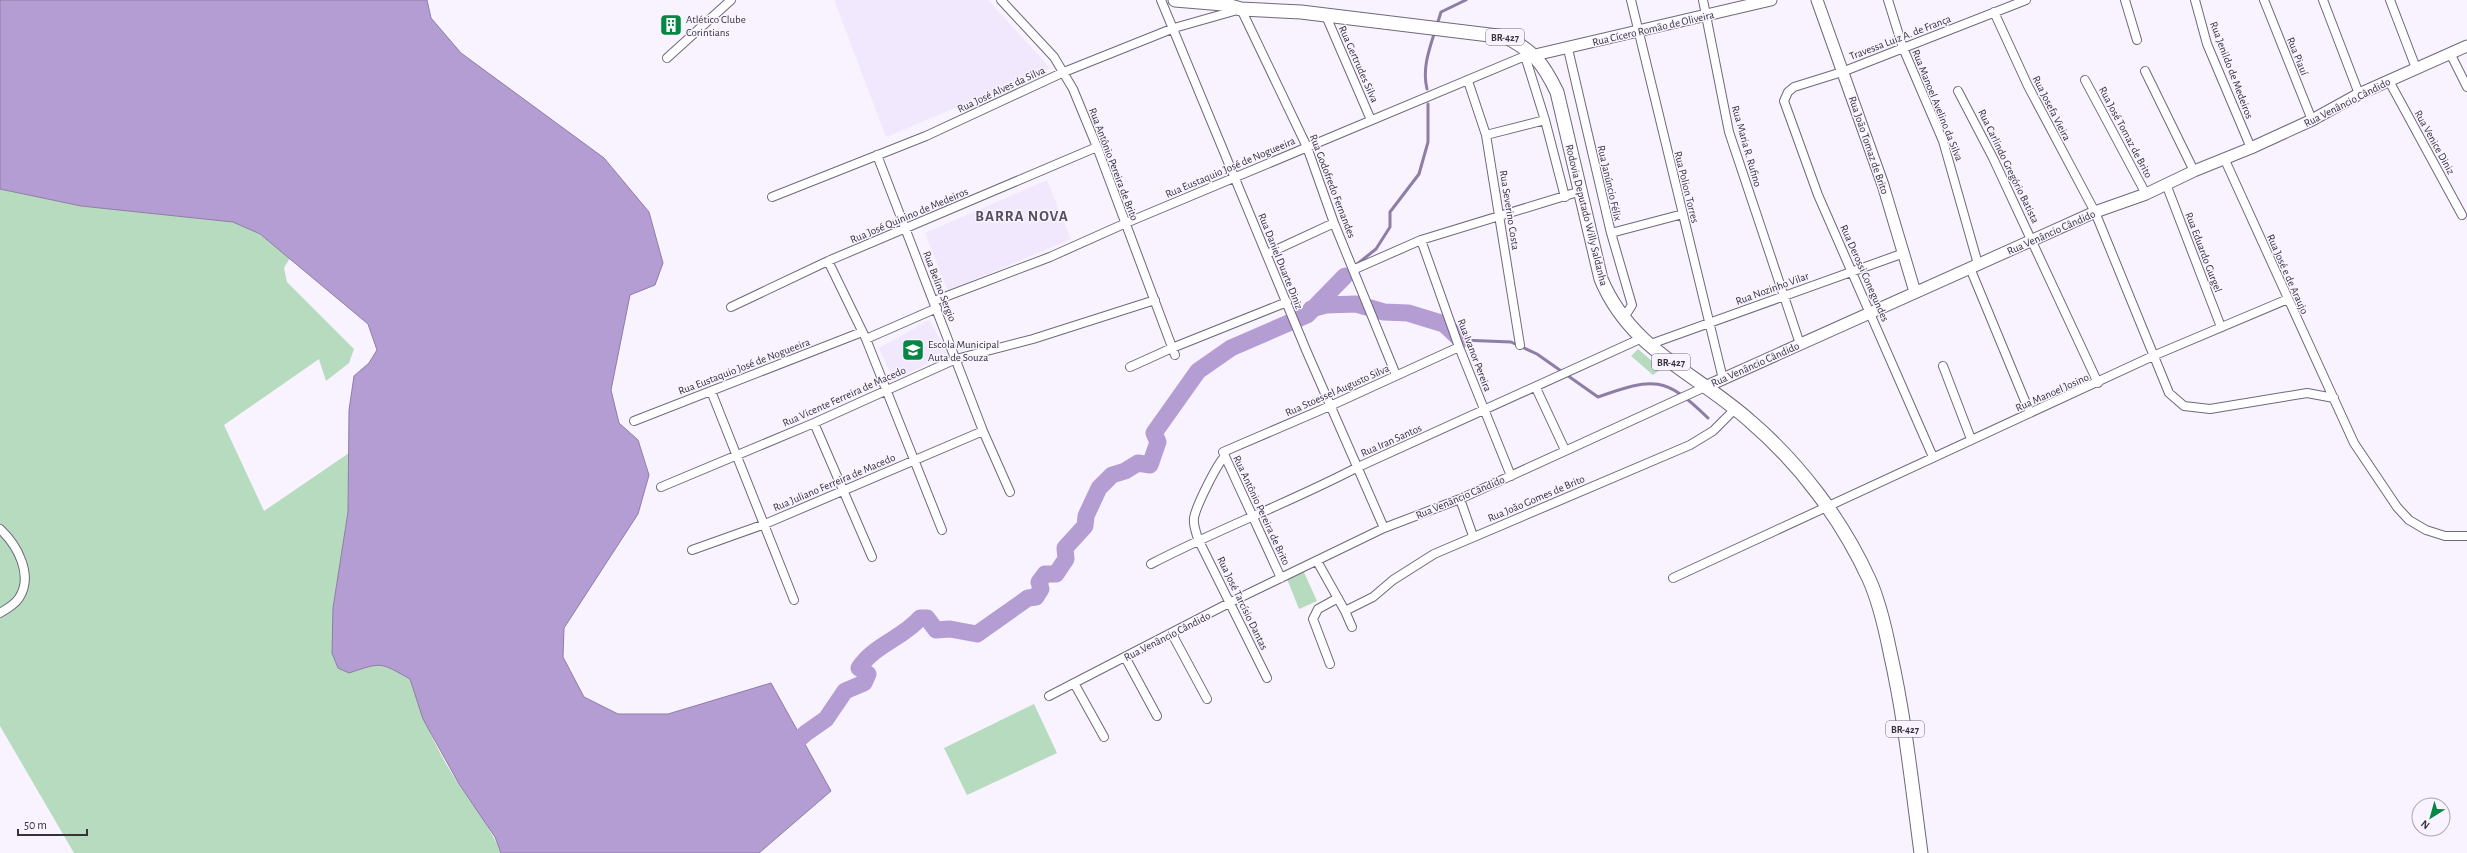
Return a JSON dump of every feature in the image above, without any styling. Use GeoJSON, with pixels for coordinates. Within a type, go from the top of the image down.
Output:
{"type":"FeatureCollection","features":[{"type":"Feature","properties":{"kind":"main road","name":"Rodovia Deputado Willy Saldanha"},"geometry":{"type":"LineString","coordinates":[[1175,0],[1223,2],[1241,9],[1301,12],[1506,37],[1546,69],[1557,92],[1601,279],[1610,302],[1623,319],[1645,342],[1705,387],[1736,408],[1805,477],[1825,506],[1869,579],[1881,614],[1898,688],[1921,853]]}},
{"type":"Feature","properties":{"kind":"street"},"geometry":{"type":"LineString","coordinates":[[667,58],[731,0]]}},
{"type":"Feature","properties":{"kind":"street","name":"Rua Antônio Pereira de Brito"},"geometry":{"type":"LineString","coordinates":[[1001,0],[1054,57],[1064,72],[1097,147],[1173,351]]}},
{"type":"Feature","properties":{"kind":"street","name":"Rua Daniel Duarte Diniz"},"geometry":{"type":"LineString","coordinates":[[1161,0],[1174,28],[1287,302],[1296,328],[1356,468],[1384,528]]}},
{"type":"Feature","properties":{"kind":"street","name":"Rua Polion Torres"},"geometry":{"type":"LineString","coordinates":[[1630,0],[1723,379]]}},
{"type":"Feature","properties":{"kind":"street","name":"Rua Maria R. Rufino"},"geometry":{"type":"LineString","coordinates":[[1703,0],[1729,132],[1800,344]]}},
{"type":"Feature","properties":{"kind":"street","name":"Rua Cícero Romão de Oliveira"},"geometry":{"type":"LineString","coordinates":[[1530,56],[1568,49],[1771,0]]}},
{"type":"Feature","properties":{"kind":"street","name":"Rua João Tomaz de Brito"},"geometry":{"type":"LineString","coordinates":[[1817,0],[1872,151],[1915,292]]}},
{"type":"Feature","properties":{"kind":"street","name":"Rua Manoel Avelino da Silva"},"geometry":{"type":"LineString","coordinates":[[1888,0],[1903,48],[1943,141],[1974,266],[2030,413]]}},
{"type":"Feature","properties":{"kind":"street","name":"Travessa Luiz A. de França"},"geometry":{"type":"LineString","coordinates":[[1786,96],[1794,87],[1842,72],[2026,0]]}},
{"type":"Feature","properties":{"kind":"street"},"geometry":{"type":"LineString","coordinates":[[2125,0],[2137,40]]}},
{"type":"Feature","properties":{"kind":"street","name":"Rua Jenildo de Medeiros"},"geometry":{"type":"LineString","coordinates":[[2195,0],[2207,44],[2251,148]]}},
{"type":"Feature","properties":{"kind":"street","name":"Rua Piauí"},"geometry":{"type":"LineString","coordinates":[[2264,0],[2312,120]]}},
{"type":"Feature","properties":{"kind":"street"},"geometry":{"type":"LineString","coordinates":[[2322,0],[2358,94]]}},
{"type":"Feature","properties":{"kind":"street"},"geometry":{"type":"LineString","coordinates":[[2390,0],[2416,68]]}},
{"type":"Feature","properties":{"kind":"street","name":"Rua José Alves da Silva"},"geometry":{"type":"LineString","coordinates":[[772,197],[926,136],[1064,72],[1174,28],[1241,9]]}},
{"type":"Feature","properties":{"kind":"street","name":"Rua Godofredo Fernandes"},"geometry":{"type":"LineString","coordinates":[[1241,9],[1307,147],[1334,223],[1355,269],[1396,375]]}},
{"type":"Feature","properties":{"kind":"street","name":"Rua Josefa Vieira"},"geometry":{"type":"LineString","coordinates":[[1994,12],[2028,86],[2095,212],[2169,393],[2184,406],[2210,409],[2307,393],[2334,398]]}},
{"type":"Feature","properties":{"kind":"street","name":"Rua Gertrudes Silva"},"geometry":{"type":"LineString","coordinates":[[1326,16],[1371,120]]}},
{"type":"Feature","properties":{"kind":"street","name":"Rua Venâncio Cândido"},"geometry":{"type":"LineString","coordinates":[[1049,696],[1172,634],[1231,602],[1384,528],[1460,499],[1915,292],[2095,212],[2146,194],[2194,171],[2251,148],[2312,120],[2358,94],[2467,46]]}},
{"type":"Feature","properties":{"kind":"street","name":"Rua Janúncio Félix"},"geometry":{"type":"LineString","coordinates":[[1568,49],[1611,233],[1632,305],[1623,319]]}},
{"type":"Feature","properties":{"kind":"street"},"geometry":{"type":"LineString","coordinates":[[2450,53],[2467,87]]}},
{"type":"Feature","properties":{"kind":"street"},"geometry":{"type":"LineString","coordinates":[[1530,56],[1564,197]]}},
{"type":"Feature","properties":{"kind":"street","name":"Rua Eustaquio José de Nogueeira"},"geometry":{"type":"LineString","coordinates":[[634,421],[711,391],[864,336],[1235,177],[1530,56]]}},
{"type":"Feature","properties":{"kind":"street"},"geometry":{"type":"LineString","coordinates":[[2145,71],[2194,171]]}},
{"type":"Feature","properties":{"kind":"street","name":"Rua José Tomaz de Brito"},"geometry":{"type":"LineString","coordinates":[[2085,80],[2146,194]]}},
{"type":"Feature","properties":{"kind":"street","name":"Rua Severino Costa"},"geometry":{"type":"LineString","coordinates":[[1468,81],[1486,135],[1520,344]]}},
{"type":"Feature","properties":{"kind":"street","name":"Rua Venice Diniz"},"geometry":{"type":"LineString","coordinates":[[2389,81],[2462,215]]}},
{"type":"Feature","properties":{"kind":"street","name":"Rua Carlindo Gregório Batista"},"geometry":{"type":"LineString","coordinates":[[1958,91],[2032,240],[2098,383]]}},
{"type":"Feature","properties":{"kind":"street","name":"Rua Derossi Conegundes"},"geometry":{"type":"LineString","coordinates":[[1786,96],[1785,108],[1818,195],[1871,312],[1933,457]]}},
{"type":"Feature","properties":{"kind":"street"},"geometry":{"type":"LineString","coordinates":[[1486,135],[1545,120]]}},
{"type":"Feature","properties":{"kind":"street","name":"Rua José Quinino de Medeiros"},"geometry":{"type":"LineString","coordinates":[[731,307],[828,261],[1097,147]]}},
{"type":"Feature","properties":{"kind":"street","name":"Rua Belino Sergio"},"geometry":{"type":"LineString","coordinates":[[877,155],[936,305],[983,431],[1010,492]]}},
{"type":"Feature","properties":{"kind":"street","name":"Rua José e de Araujo"},"geometry":{"type":"LineString","coordinates":[[2224,158],[2354,443],[2397,507],[2409,520],[2426,530],[2445,536],[2467,536]]}},
{"type":"Feature","properties":{"kind":"street","name":"Rua Eduardo Gurgel"},"geometry":{"type":"LineString","coordinates":[[2166,184],[2220,327]]}},
{"type":"Feature","properties":{"kind":"street"},"geometry":{"type":"LineString","coordinates":[[1355,269],[1421,240],[1581,191]]}},
{"type":"Feature","properties":{"kind":"street"},"geometry":{"type":"LineString","coordinates":[[1611,233],[1683,214]]}},
{"type":"Feature","properties":{"kind":"street"},"geometry":{"type":"LineString","coordinates":[[1267,254],[1334,223]]}},
{"type":"Feature","properties":{"kind":"street","name":"Rua Ivanor Pereira"},"geometry":{"type":"LineString","coordinates":[[1421,240],[1459,347],[1511,476]]}},
{"type":"Feature","properties":{"kind":"street","name":"Rua Nozinho Vilar"},"geometry":{"type":"LineString","coordinates":[[1645,342],[1709,323],[1784,295],[1904,254]]}},
{"type":"Feature","properties":{"kind":"street"},"geometry":{"type":"LineString","coordinates":[[828,261],[864,336],[942,530]]}},
{"type":"Feature","properties":{"kind":"street","name":"Rua Manoel Josino"},"geometry":{"type":"LineString","coordinates":[[1673,578],[1825,506],[2098,383],[2153,356],[2288,299]]}},
{"type":"Feature","properties":{"kind":"street","name":"Rua Vicente Ferreira de Macedo"},"geometry":{"type":"LineString","coordinates":[[661,487],[814,423],[956,359],[1033,339],[1155,300]]}},
{"type":"Feature","properties":{"kind":"street"},"geometry":{"type":"LineString","coordinates":[[1130,367],[1173,351],[1287,302]]}},
{"type":"Feature","properties":{"kind":"street","name":"Rua Iran Santos"},"geometry":{"type":"LineString","coordinates":[[1151,564],[1198,539],[1325,484],[1356,468],[1485,410],[1645,342]]}},
{"type":"Feature","properties":{"kind":"street","name":"Rua Stoessel Augusto Silva"},"geometry":{"type":"LineString","coordinates":[[1224,454],[1459,347]]}},
{"type":"Feature","properties":{"kind":"street"},"geometry":{"type":"LineString","coordinates":[[1943,366],[1971,439]]}},
{"type":"Feature","properties":{"kind":"street"},"geometry":{"type":"LineString","coordinates":[[1536,388],[1566,450]]}},
{"type":"Feature","properties":{"kind":"street"},"geometry":{"type":"LineString","coordinates":[[711,391],[794,600]]}},
{"type":"Feature","properties":{"kind":"street","name":"Rua João Gomes de Brito"},"geometry":{"type":"LineString","coordinates":[[1346,611],[1373,597],[1418,563],[1473,536],[1690,445],[1713,431],[1736,408]]}},
{"type":"Feature","properties":{"kind":"street"},"geometry":{"type":"LineString","coordinates":[[814,423],[872,557]]}},
{"type":"Feature","properties":{"kind":"street","name":"Rua Juliano Ferreira de Macedo"},"geometry":{"type":"LineString","coordinates":[[692,550],[764,524],[983,431]]}},
{"type":"Feature","properties":{"kind":"street","name":"Rua Antônio Pereira de Brito"},"geometry":{"type":"LineString","coordinates":[[1224,454],[1251,516],[1281,578]]}},
{"type":"Feature","properties":{"kind":"street","name":"Rua José Tarcísio Dantas"},"geometry":{"type":"LineString","coordinates":[[1224,454],[1214,469],[1196,510],[1194,526],[1198,539],[1231,602],[1267,678]]}},
{"type":"Feature","properties":{"kind":"street"},"geometry":{"type":"LineString","coordinates":[[1460,499],[1473,536]]}},
{"type":"Feature","properties":{"kind":"street"},"geometry":{"type":"LineString","coordinates":[[0,529],[19,554],[24,568],[25,585],[19,598],[0,613]]}},
{"type":"Feature","properties":{"kind":"street"},"geometry":{"type":"LineString","coordinates":[[1318,561],[1346,611],[1352,627]]}},
{"type":"Feature","properties":{"kind":"street"},"geometry":{"type":"LineString","coordinates":[[1330,664],[1314,622],[1315,614],[1322,605],[1338,598]]}},
{"type":"Feature","properties":{"kind":"street"},"geometry":{"type":"LineString","coordinates":[[1172,634],[1207,698]]}},
{"type":"Feature","properties":{"kind":"street"},"geometry":{"type":"LineString","coordinates":[[1125,657],[1157,716]]}},
{"type":"Feature","properties":{"kind":"street"},"geometry":{"type":"LineString","coordinates":[[1074,683],[1104,738]]}},
{"type":"Feature","properties":{"kind":"shaded area"},"geometry":{"type":"Polygon","coordinates":[[[0,0],[427,0],[431,18],[461,53],[604,158],[649,212],[663,263],[655,285],[630,295],[611,390],[619,423],[638,440],[649,475],[638,514],[564,628],[563,657],[584,697],[618,714],[668,714],[771,683],[831,791],[759,853],[501,853],[495,837],[459,784],[423,719],[410,679],[392,669],[381,666],[368,667],[349,673],[338,668],[332,653],[333,608],[348,512],[349,410],[354,376],[369,363],[377,350],[368,324],[260,234],[233,222],[81,206],[0,189],[0,0]]]}},
{"type":"Feature","properties":{"kind":"shaded area"},"geometry":{"type":"Polygon","coordinates":[[[834,0],[988,0],[1050,68],[886,137],[834,0]]]}},
{"type":"Feature","properties":{"kind":"shaded area"},"geometry":{"type":"Polygon","coordinates":[[[1047,180],[1071,239],[948,291],[925,233],[1047,180]]]}},
{"type":"Feature","properties":{"kind":"shaded area","name":"Escola Municipal Auta de Souza"},"geometry":{"type":"Polygon","coordinates":[[[929,320],[948,353],[894,381],[879,348],[929,320]]]}},
{"type":"Feature","properties":{"kind":"green space"},"geometry":{"type":"Polygon","coordinates":[[[0,189],[81,206],[233,222],[259,234],[290,258],[284,268],[287,282],[354,349],[349,363],[326,381],[319,359],[224,425],[264,511],[349,453],[348,512],[333,608],[349,673],[368,667],[381,666],[392,669],[410,679],[425,721],[437,747],[459,785],[487,826],[501,853],[74,853],[0,726],[0,189]]]}},
{"type":"Feature","properties":{"kind":"green space"},"geometry":{"type":"Polygon","coordinates":[[[1638,349],[1661,369],[1653,375],[1631,356],[1638,349]]]}},
{"type":"Feature","properties":{"kind":"green space"},"geometry":{"type":"Polygon","coordinates":[[[1303,570],[1317,601],[1299,609],[1287,579],[1303,570]]]}},
{"type":"Feature","properties":{"kind":"green space"},"geometry":{"type":"Polygon","coordinates":[[[1034,704],[1057,753],[967,795],[944,748],[1034,704]]]}},
{"type":"Feature","properties":{"kind":"waterway"},"geometry":{"type":"LineString","coordinates":[[1437,25],[1441,12],[1466,0]]}},
{"type":"Feature","properties":{"kind":"waterway"},"geometry":{"type":"LineString","coordinates":[[1427,89],[1425,74],[1435,31]]}},
{"type":"Feature","properties":{"kind":"waterway"},"geometry":{"type":"LineString","coordinates":[[1356,265],[1376,249],[1390,227],[1390,212],[1419,174],[1428,142],[1428,104]]}},
{"type":"Feature","properties":{"kind":"waterway"},"geometry":{"type":"LineString","coordinates":[[1345,276],[1352,269]]}},
{"type":"Feature","properties":{"kind":"waterway"},"geometry":{"type":"LineString","coordinates":[[784,753],[806,733],[826,719],[845,691],[864,683],[868,674],[859,668],[872,653],[905,631],[920,618],[927,618],[936,630],[950,629],[977,634],[1028,598],[1036,597],[1041,589],[1039,582],[1045,574],[1056,574],[1066,559],[1065,548],[1085,526],[1086,516],[1099,488],[1112,475],[1125,471],[1138,463],[1150,465],[1158,442],[1154,433],[1198,371],[1231,348],[1307,315],[1345,276]]}},
{"type":"Feature","properties":{"kind":"waterway"},"geometry":{"type":"LineString","coordinates":[[1311,309],[1326,305],[1356,304],[1384,312],[1408,313],[1444,324],[1461,340]]}},
{"type":"Feature","properties":{"kind":"waterway"},"geometry":{"type":"LineString","coordinates":[[1461,340],[1511,342],[1537,354],[1598,397],[1633,386],[1658,384],[1681,394],[1708,418]]}},
{"type":"Feature","properties":{"kind":"place","name":"Atlético Clube Corintians"},"geometry":{"type":"Point","coordinates":[671,25]}},
{"type":"Feature","properties":{"kind":"place","name":"Escola Municipal Auta de Souza"},"geometry":{"type":"Point","coordinates":[913,350]}},
{"type":"Feature","properties":{"kind":"district","name":"BARRA NOVA"},"geometry":{"type":"Point","coordinates":[1022,216]}}]}
